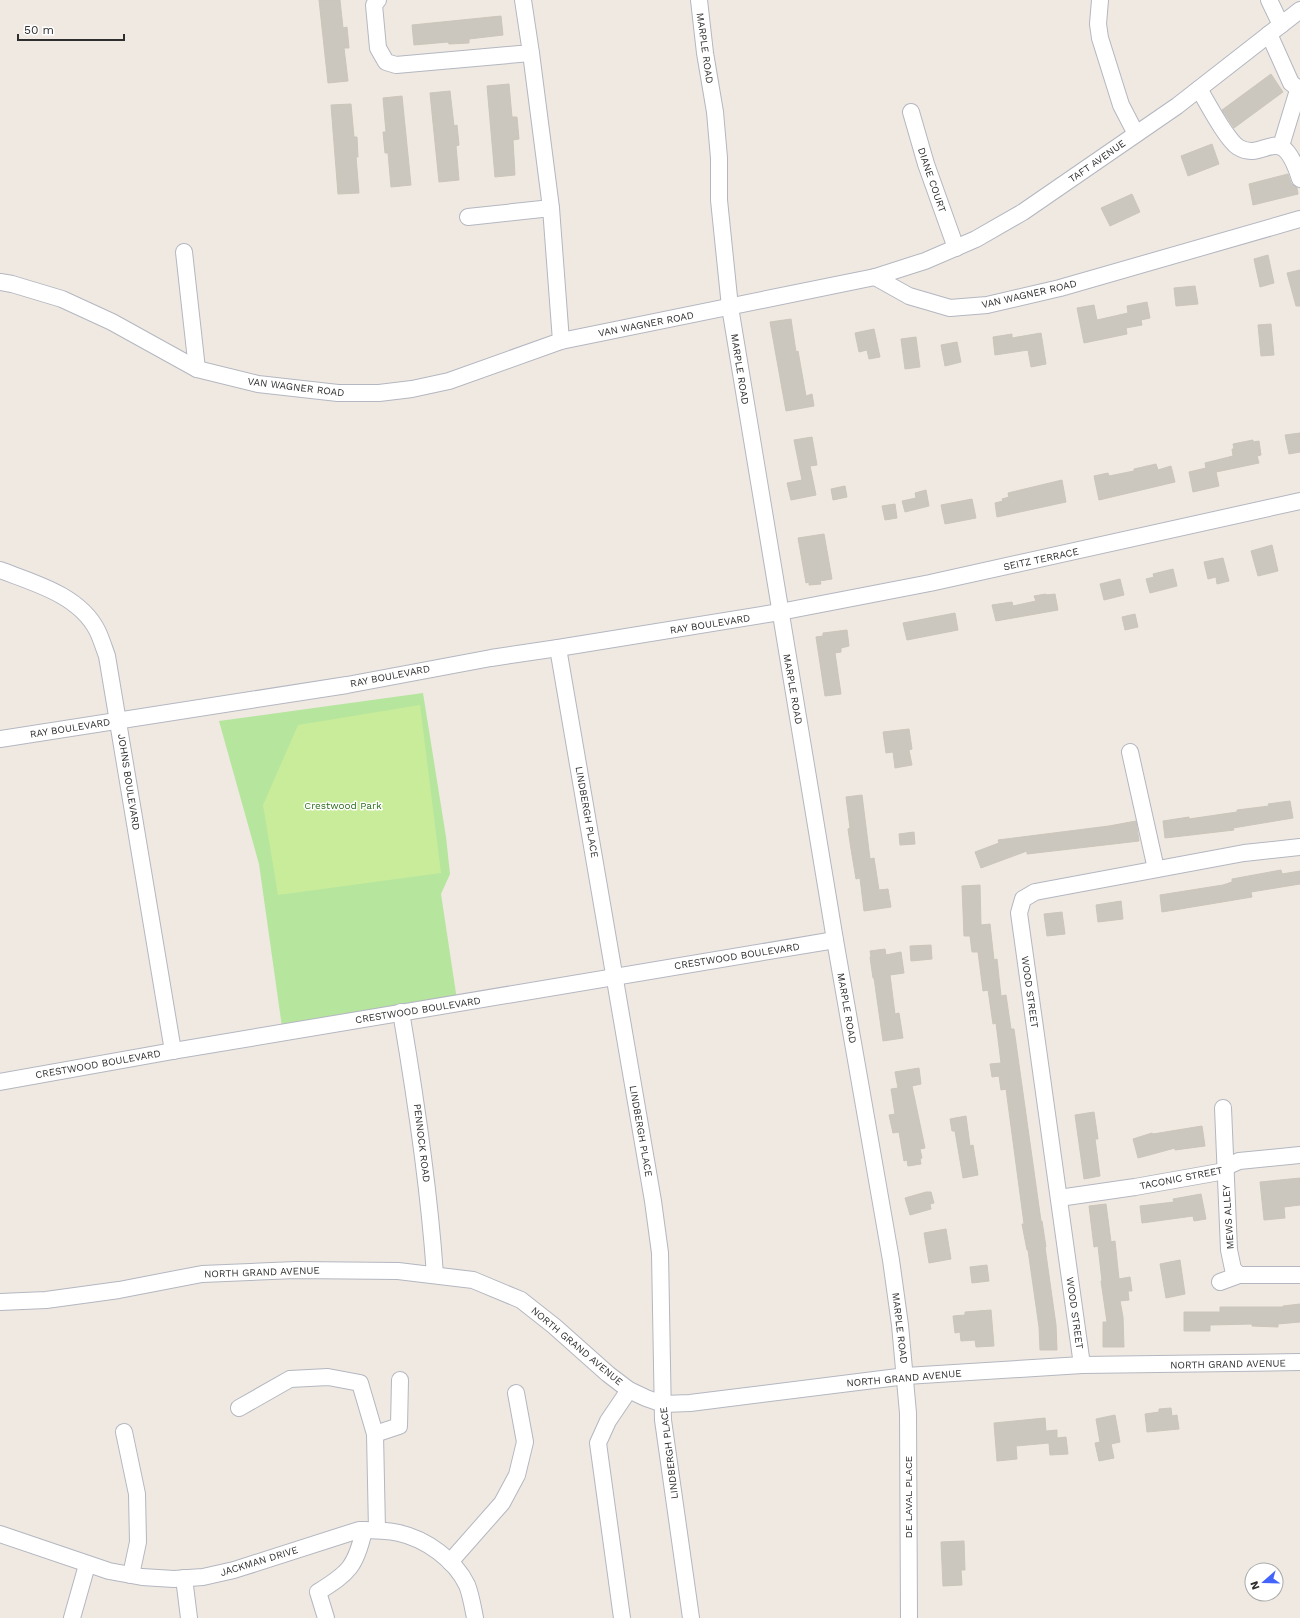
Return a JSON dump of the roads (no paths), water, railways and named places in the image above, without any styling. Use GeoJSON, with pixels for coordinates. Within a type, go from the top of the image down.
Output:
{"type":"FeatureCollection","features":[{"type":"Feature","properties":{"kind":"street"},"geometry":{"type":"LineString","coordinates":[[378,0],[374,5],[378,48],[386,62],[396,65],[531,53]]}},
{"type":"Feature","properties":{"kind":"street"},"geometry":{"type":"LineString","coordinates":[[523,0],[551,208],[562,341]]}},
{"type":"Feature","properties":{"kind":"street","name":"MARPLE ROAD"},"geometry":{"type":"LineString","coordinates":[[699,0],[705,53],[715,112],[719,158],[719,200],[730,307],[835,940],[891,1260],[906,1376]]}},
{"type":"Feature","properties":{"kind":"street"},"geometry":{"type":"LineString","coordinates":[[1100,0],[1098,24],[1100,38],[1121,105],[1136,134]]}},
{"type":"Feature","properties":{"kind":"street"},"geometry":{"type":"LineString","coordinates":[[1269,0],[1275,29],[1291,83],[1299,90],[1281,146]]}},
{"type":"Feature","properties":{"kind":"street","name":"TAFT AVENUE"},"geometry":{"type":"LineString","coordinates":[[874,277],[925,261],[956,248],[976,239],[1023,212],[1199,89],[1300,10]]}},
{"type":"Feature","properties":{"kind":"street"},"geometry":{"type":"LineString","coordinates":[[1199,89],[1229,137],[1238,147],[1251,151],[1270,146],[1281,146],[1288,151],[1300,179]]}},
{"type":"Feature","properties":{"kind":"street","name":"DIANE COURT"},"geometry":{"type":"LineString","coordinates":[[911,112],[926,164],[956,248]]}},
{"type":"Feature","properties":{"kind":"street"},"geometry":{"type":"LineString","coordinates":[[468,217],[551,208]]}},
{"type":"Feature","properties":{"kind":"street","name":"VAN WAGNER ROAD"},"geometry":{"type":"LineString","coordinates":[[0,282],[62,299],[112,322],[197,369],[258,384],[338,393],[379,393],[449,381],[562,341],[874,277],[909,296],[950,308],[987,305],[1060,288],[1300,219]]}},
{"type":"Feature","properties":{"kind":"street"},"geometry":{"type":"LineString","coordinates":[[184,252],[197,369]]}},
{"type":"Feature","properties":{"kind":"street","name":"SEITZ TERRACE"},"geometry":{"type":"LineString","coordinates":[[780,612],[938,582],[1300,501]]}},
{"type":"Feature","properties":{"kind":"street","name":"JOHNS BOULEVARD"},"geometry":{"type":"LineString","coordinates":[[0,570],[45,586],[74,603],[88,617],[97,630],[107,656],[173,1051]]}},
{"type":"Feature","properties":{"kind":"street","name":"RAY BOULEVARD"},"geometry":{"type":"LineString","coordinates":[[0,739],[347,684],[491,658],[780,612]]}},
{"type":"Feature","properties":{"kind":"street","name":"LINDBERGH PLACE"},"geometry":{"type":"LineString","coordinates":[[558,648],[654,1202],[660,1253],[663,1420],[691,1618]]}},
{"type":"Feature","properties":{"kind":"street"},"geometry":{"type":"LineString","coordinates":[[1130,752],[1156,869]]}},
{"type":"Feature","properties":{"kind":"street","name":"WOOD STREET"},"geometry":{"type":"LineString","coordinates":[[1082,1365],[1019,913],[1023,899],[1035,892],[1156,869],[1244,853],[1300,847]]}},
{"type":"Feature","properties":{"kind":"street","name":"CRESTWOOD BOULEVARD"},"geometry":{"type":"LineString","coordinates":[[0,1082],[401,1012],[835,940]]}},
{"type":"Feature","properties":{"kind":"street","name":"PENNOCK ROAD"},"geometry":{"type":"LineString","coordinates":[[401,1012],[419,1116],[431,1218],[435,1275]]}},
{"type":"Feature","properties":{"kind":"street","name":"MEWS ALLEY"},"geometry":{"type":"LineString","coordinates":[[1223,1108],[1230,1250],[1233,1269],[1239,1275]]}},
{"type":"Feature","properties":{"kind":"street","name":"TACONIC STREET"},"geometry":{"type":"LineString","coordinates":[[1059,1198],[1135,1187],[1225,1171],[1228,1166],[1239,1161],[1300,1155]]}},
{"type":"Feature","properties":{"kind":"street","name":"NORTH GRAND AVENUE"},"geometry":{"type":"LineString","coordinates":[[0,1302],[46,1300],[120,1290],[202,1274],[296,1270],[398,1271],[473,1280],[522,1300],[608,1374],[629,1390],[663,1404],[690,1403],[906,1376],[1082,1365],[1300,1362]]}},
{"type":"Feature","properties":{"kind":"street"},"geometry":{"type":"LineString","coordinates":[[1220,1282],[1239,1275],[1300,1275]]}},
{"type":"Feature","properties":{"kind":"street","name":"DE LAVAL PLACE"},"geometry":{"type":"LineString","coordinates":[[906,1376],[908,1414],[909,1618]]}},
{"type":"Feature","properties":{"kind":"street"},"geometry":{"type":"LineString","coordinates":[[239,1408],[290,1379],[328,1377],[360,1382],[375,1434],[371,1530],[352,1566],[336,1582],[318,1592],[326,1618]]}},
{"type":"Feature","properties":{"kind":"street"},"geometry":{"type":"LineString","coordinates":[[375,1434],[399,1426],[400,1380]]}},
{"type":"Feature","properties":{"kind":"street"},"geometry":{"type":"LineString","coordinates":[[622,1618],[598,1443],[608,1421],[629,1390]]}},
{"type":"Feature","properties":{"kind":"street"},"geometry":{"type":"LineString","coordinates":[[450,1562],[502,1503],[517,1475],[525,1442],[516,1393]]}},
{"type":"Feature","properties":{"kind":"street"},"geometry":{"type":"LineString","coordinates":[[124,1432],[137,1494],[138,1542],[131,1575]]}},
{"type":"Feature","properties":{"kind":"street","name":"JACKMAN DRIVE"},"geometry":{"type":"LineString","coordinates":[[0,1534],[109,1571],[131,1575],[174,1579],[203,1577],[234,1570],[359,1530],[400,1533],[424,1543],[442,1555],[459,1572],[467,1586],[475,1618]]}},
{"type":"Feature","properties":{"kind":"street"},"geometry":{"type":"LineString","coordinates":[[72,1618],[88,1564]]}},
{"type":"Feature","properties":{"kind":"street"},"geometry":{"type":"LineString","coordinates":[[184,1578],[189,1618]]}},
{"type":"Feature","properties":{"kind":"park label","name":"Crestwood Park"},"geometry":{"type":"Point","coordinates":[343,805]}}]}
